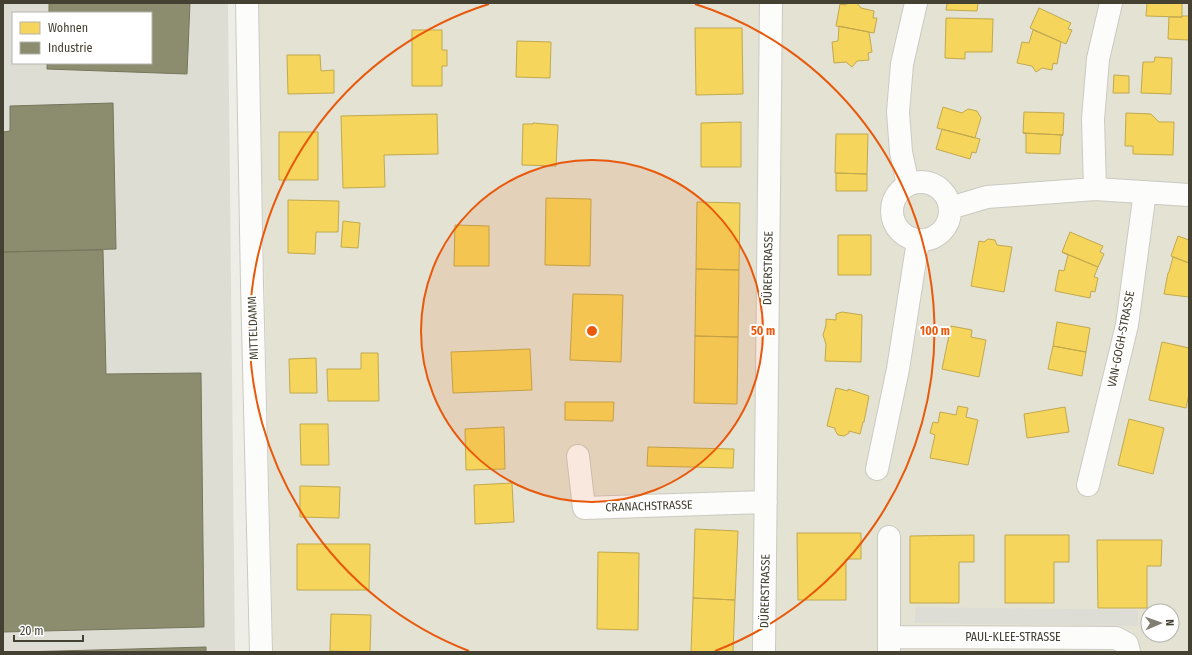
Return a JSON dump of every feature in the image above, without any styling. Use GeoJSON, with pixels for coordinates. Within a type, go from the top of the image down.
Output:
{"type":"FeatureCollection","features":[{"type":"Feature","properties":{"kind":"street","name":"MITTELDAMM"},"geometry":{"type":"LineString","coordinates":[[247,3],[261,652]]}},
{"type":"Feature","properties":{"kind":"street","name":"DÜRERSTRASSE"},"geometry":{"type":"LineString","coordinates":[[764,652],[771,3]]}},
{"type":"Feature","properties":{"kind":"street"},"geometry":{"type":"LineString","coordinates":[[908,185],[901,152],[898,112],[902,64],[916,3]]}},
{"type":"Feature","properties":{"kind":"street"},"geometry":{"type":"LineString","coordinates":[[1095,189],[1094,112],[1098,59],[1111,3]]}},
{"type":"Feature","properties":{"kind":"street"},"geometry":{"type":"LineString","coordinates":[[919,182],[930,183],[940,188],[947,197],[950,208],[949,221],[942,232],[931,239],[918,241],[906,237],[897,228],[892,216],[893,204],[898,193],[908,185],[919,182]]}},
{"type":"Feature","properties":{"kind":"street"},"geometry":{"type":"LineString","coordinates":[[950,208],[987,197],[1095,189],[1189,195]]}},
{"type":"Feature","properties":{"kind":"street","name":"VAN-GOGH-STRASSE"},"geometry":{"type":"LineString","coordinates":[[1088,485],[1127,325],[1145,192]]}},
{"type":"Feature","properties":{"kind":"street"},"geometry":{"type":"LineString","coordinates":[[877,469],[898,369],[918,241]]}},
{"type":"Feature","properties":{"kind":"street","name":"CRANACHSTRASSE"},"geometry":{"type":"LineString","coordinates":[[578,456],[584,508],[766,502]]}},
{"type":"Feature","properties":{"kind":"street","name":"PAUL-KLEE-STRASSE"},"geometry":{"type":"LineString","coordinates":[[889,537],[889,644],[1116,638],[1127,644],[1129,652]]}},
{"type":"Feature","properties":{"kind":"shaded area"},"geometry":{"type":"Polygon","coordinates":[[[3,3],[228,3],[235,652],[3,652],[3,3]]]}},
{"type":"Feature","properties":{"kind":"shaded area"},"geometry":{"type":"Polygon","coordinates":[[[258,3],[1189,3],[1189,652],[273,652],[258,3]]]}},
{"type":"Feature","properties":{"kind":"shaded area"},"geometry":{"type":"Polygon","coordinates":[[[915,607],[1138,610],[1138,626],[915,623],[915,607]]]}},
{"type":"Feature","properties":{"kind":"building: Wohnen"},"geometry":{"type":"Polygon","coordinates":[[[849,3],[857,3],[861,8],[874,11],[873,18],[877,18],[874,33],[836,26],[840,4],[845,5],[849,3]]]}},
{"type":"Feature","properties":{"kind":"building: Wohnen"},"geometry":{"type":"Polygon","coordinates":[[[947,3],[978,3],[977,11],[946,10],[947,3]]]}},
{"type":"Feature","properties":{"kind":"building: Wohnen"},"geometry":{"type":"Polygon","coordinates":[[[1147,3],[1182,3],[1182,17],[1146,16],[1147,3]]]}},
{"type":"Feature","properties":{"kind":"building: Wohnen"},"geometry":{"type":"Polygon","coordinates":[[[1039,8],[1071,23],[1068,29],[1072,30],[1066,44],[1030,28],[1039,8]]]}},
{"type":"Feature","properties":{"kind":"building: Wohnen"},"geometry":{"type":"Polygon","coordinates":[[[1189,16],[1189,40],[1168,39],[1169,17],[1189,16]]]}},
{"type":"Feature","properties":{"kind":"building: Wohnen"},"geometry":{"type":"Polygon","coordinates":[[[946,18],[993,19],[992,52],[965,52],[965,59],[945,58],[946,18]]]}},
{"type":"Feature","properties":{"kind":"building: Wohnen"},"geometry":{"type":"Polygon","coordinates":[[[839,26],[869,32],[872,52],[868,53],[869,60],[857,61],[852,67],[846,62],[834,63],[832,42],[838,41],[839,26]]]}},
{"type":"Feature","properties":{"kind":"building: Wohnen"},"geometry":{"type":"Polygon","coordinates":[[[695,28],[742,28],[743,94],[696,95],[695,28]]]}},
{"type":"Feature","properties":{"kind":"building: Wohnen"},"geometry":{"type":"Polygon","coordinates":[[[412,30],[442,30],[442,50],[447,50],[447,66],[442,66],[442,86],[412,86],[412,30]]]}},
{"type":"Feature","properties":{"kind":"building: Wohnen"},"geometry":{"type":"Polygon","coordinates":[[[1033,30],[1061,42],[1057,64],[1053,63],[1052,70],[1042,68],[1036,72],[1032,66],[1017,63],[1022,42],[1029,43],[1033,30]]]}},
{"type":"Feature","properties":{"kind":"building: Wohnen"},"geometry":{"type":"Polygon","coordinates":[[[517,41],[551,42],[550,78],[516,77],[517,41]]]}},
{"type":"Feature","properties":{"kind":"building: Wohnen"},"geometry":{"type":"Polygon","coordinates":[[[287,55],[320,55],[321,71],[334,70],[334,93],[288,94],[287,55]]]}},
{"type":"Feature","properties":{"kind":"building: Wohnen"},"geometry":{"type":"Polygon","coordinates":[[[1155,57],[1172,58],[1171,94],[1141,93],[1143,62],[1154,62],[1155,57]]]}},
{"type":"Feature","properties":{"kind":"building: Wohnen"},"geometry":{"type":"Polygon","coordinates":[[[1114,75],[1129,76],[1129,93],[1113,93],[1114,75]]]}},
{"type":"Feature","properties":{"kind":"building: Wohnen"},"geometry":{"type":"Polygon","coordinates":[[[943,107],[962,113],[968,109],[977,111],[981,118],[975,138],[937,128],[943,107]]]}},
{"type":"Feature","properties":{"kind":"building: Wohnen"},"geometry":{"type":"Polygon","coordinates":[[[1024,112],[1064,113],[1063,135],[1023,133],[1024,112]]]}},
{"type":"Feature","properties":{"kind":"building: Wohnen"},"geometry":{"type":"Polygon","coordinates":[[[1126,113],[1151,114],[1159,122],[1174,122],[1173,155],[1133,154],[1133,146],[1125,146],[1126,113]]]}},
{"type":"Feature","properties":{"kind":"building: Wohnen"},"geometry":{"type":"Polygon","coordinates":[[[437,114],[438,154],[384,155],[385,187],[343,188],[341,116],[437,114]]]}},
{"type":"Feature","properties":{"kind":"building: Wohnen"},"geometry":{"type":"Polygon","coordinates":[[[741,122],[741,167],[701,167],[701,123],[741,122]]]}},
{"type":"Feature","properties":{"kind":"building: Wohnen"},"geometry":{"type":"Polygon","coordinates":[[[533,123],[558,125],[556,166],[522,165],[523,124],[533,123]]]}},
{"type":"Feature","properties":{"kind":"building: Wohnen"},"geometry":{"type":"Polygon","coordinates":[[[942,129],[980,139],[976,153],[972,152],[970,159],[936,149],[942,129]]]}},
{"type":"Feature","properties":{"kind":"building: Wohnen"},"geometry":{"type":"Polygon","coordinates":[[[279,132],[318,132],[318,180],[279,180],[279,132]]]}},
{"type":"Feature","properties":{"kind":"building: Wohnen"},"geometry":{"type":"Polygon","coordinates":[[[1023,133],[1063,135],[1061,136],[1060,154],[1026,153],[1026,134],[1023,133]]]}},
{"type":"Feature","properties":{"kind":"building: Wohnen"},"geometry":{"type":"Polygon","coordinates":[[[836,134],[868,134],[867,174],[835,173],[836,134]]]}},
{"type":"Feature","properties":{"kind":"building: Wohnen"},"geometry":{"type":"Polygon","coordinates":[[[836,173],[867,174],[867,191],[836,191],[836,173]]]}},
{"type":"Feature","properties":{"kind":"building: Wohnen"},"geometry":{"type":"Polygon","coordinates":[[[546,198],[591,199],[590,266],[545,265],[546,198]]]}},
{"type":"Feature","properties":{"kind":"building: Wohnen"},"geometry":{"type":"Polygon","coordinates":[[[288,200],[339,201],[338,232],[316,232],[315,254],[288,253],[288,200]]]}},
{"type":"Feature","properties":{"kind":"building: Wohnen"},"geometry":{"type":"Polygon","coordinates":[[[697,202],[740,203],[739,270],[696,269],[697,202]]]}},
{"type":"Feature","properties":{"kind":"building: Wohnen"},"geometry":{"type":"Polygon","coordinates":[[[343,221],[360,223],[358,248],[341,247],[343,221]]]}},
{"type":"Feature","properties":{"kind":"building: Wohnen"},"geometry":{"type":"Polygon","coordinates":[[[455,225],[489,226],[489,266],[454,266],[455,225]]]}},
{"type":"Feature","properties":{"kind":"building: Wohnen"},"geometry":{"type":"Polygon","coordinates":[[[1070,232],[1103,246],[1100,252],[1104,254],[1098,267],[1062,252],[1070,232]]]}},
{"type":"Feature","properties":{"kind":"building: Wohnen"},"geometry":{"type":"Polygon","coordinates":[[[838,235],[871,235],[871,275],[838,275],[838,235]]]}},
{"type":"Feature","properties":{"kind":"building: Wohnen"},"geometry":{"type":"Polygon","coordinates":[[[1178,236],[1189,240],[1189,263],[1171,256],[1178,236]]]}},
{"type":"Feature","properties":{"kind":"building: Wohnen"},"geometry":{"type":"Polygon","coordinates":[[[988,239],[995,240],[997,245],[1012,247],[1004,292],[971,286],[979,241],[984,242],[988,239]]]}},
{"type":"Feature","properties":{"kind":"building: Wohnen"},"geometry":{"type":"Polygon","coordinates":[[[1062,252],[1098,267],[1094,277],[1098,278],[1095,292],[1091,291],[1090,298],[1055,291],[1059,270],[1064,271],[1068,255],[1062,252]]]}},
{"type":"Feature","properties":{"kind":"building: Wohnen"},"geometry":{"type":"Polygon","coordinates":[[[1173,257],[1189,263],[1189,297],[1164,294],[1173,257]]]}},
{"type":"Feature","properties":{"kind":"building: Wohnen"},"geometry":{"type":"Polygon","coordinates":[[[696,269],[739,270],[738,337],[695,336],[696,269]]]}},
{"type":"Feature","properties":{"kind":"building: Wohnen"},"geometry":{"type":"Polygon","coordinates":[[[573,294],[623,295],[621,362],[570,360],[573,294]]]}},
{"type":"Feature","properties":{"kind":"building: Wohnen"},"geometry":{"type":"Polygon","coordinates":[[[842,312],[862,315],[861,362],[825,361],[826,344],[823,335],[826,319],[836,320],[836,314],[842,312]]]}},
{"type":"Feature","properties":{"kind":"building: Wohnen"},"geometry":{"type":"Polygon","coordinates":[[[1057,322],[1090,328],[1086,352],[1053,346],[1057,322]]]}},
{"type":"Feature","properties":{"kind":"building: Wohnen"},"geometry":{"type":"Polygon","coordinates":[[[951,326],[972,330],[971,337],[986,340],[979,377],[942,369],[951,326]]]}},
{"type":"Feature","properties":{"kind":"building: Wohnen"},"geometry":{"type":"Polygon","coordinates":[[[695,336],[738,337],[737,404],[694,403],[695,336]]]}},
{"type":"Feature","properties":{"kind":"building: Wohnen"},"geometry":{"type":"Polygon","coordinates":[[[1162,342],[1189,348],[1189,394],[1186,408],[1149,400],[1162,342]]]}},
{"type":"Feature","properties":{"kind":"building: Wohnen"},"geometry":{"type":"Polygon","coordinates":[[[1053,346],[1086,352],[1082,376],[1048,369],[1053,346]]]}},
{"type":"Feature","properties":{"kind":"building: Wohnen"},"geometry":{"type":"Polygon","coordinates":[[[530,349],[532,390],[453,393],[451,352],[530,349]]]}},
{"type":"Feature","properties":{"kind":"building: Wohnen"},"geometry":{"type":"Polygon","coordinates":[[[361,353],[378,353],[379,401],[328,401],[327,369],[361,369],[361,353]]]}},
{"type":"Feature","properties":{"kind":"building: Wohnen"},"geometry":{"type":"Polygon","coordinates":[[[316,358],[317,393],[290,393],[289,359],[316,358]]]}},
{"type":"Feature","properties":{"kind":"building: Wohnen"},"geometry":{"type":"Polygon","coordinates":[[[836,388],[848,391],[848,389],[869,396],[860,434],[849,431],[849,433],[844,436],[838,435],[835,428],[827,426],[836,388]]]}},
{"type":"Feature","properties":{"kind":"building: Wohnen"},"geometry":{"type":"Polygon","coordinates":[[[565,402],[614,402],[613,421],[565,420],[565,402]]]}},
{"type":"Feature","properties":{"kind":"building: Wohnen"},"geometry":{"type":"Polygon","coordinates":[[[958,406],[968,408],[966,417],[978,420],[968,465],[930,458],[935,435],[930,433],[933,422],[938,423],[940,412],[956,415],[958,406]]]}},
{"type":"Feature","properties":{"kind":"building: Wohnen"},"geometry":{"type":"Polygon","coordinates":[[[1065,407],[1069,432],[1027,438],[1024,414],[1065,407]]]}},
{"type":"Feature","properties":{"kind":"building: Wohnen"},"geometry":{"type":"Polygon","coordinates":[[[1129,419],[1164,428],[1153,474],[1118,465],[1129,419]]]}},
{"type":"Feature","properties":{"kind":"building: Wohnen"},"geometry":{"type":"Polygon","coordinates":[[[300,424],[328,424],[329,465],[301,465],[300,424]]]}},
{"type":"Feature","properties":{"kind":"building: Wohnen"},"geometry":{"type":"Polygon","coordinates":[[[504,427],[505,469],[466,470],[465,429],[504,427]]]}},
{"type":"Feature","properties":{"kind":"building: Wohnen"},"geometry":{"type":"Polygon","coordinates":[[[648,447],[734,449],[733,468],[647,466],[648,447]]]}},
{"type":"Feature","properties":{"kind":"building: Wohnen"},"geometry":{"type":"Polygon","coordinates":[[[512,483],[514,522],[475,524],[474,485],[512,483]]]}},
{"type":"Feature","properties":{"kind":"building: Wohnen"},"geometry":{"type":"Polygon","coordinates":[[[300,486],[340,487],[339,518],[300,517],[300,486]]]}},
{"type":"Feature","properties":{"kind":"building: Wohnen"},"geometry":{"type":"Polygon","coordinates":[[[695,529],[738,531],[735,600],[693,598],[695,529]]]}},
{"type":"Feature","properties":{"kind":"building: Wohnen"},"geometry":{"type":"Polygon","coordinates":[[[797,533],[861,533],[861,559],[846,559],[846,600],[798,600],[797,533]]]}},
{"type":"Feature","properties":{"kind":"building: Wohnen"},"geometry":{"type":"Polygon","coordinates":[[[974,535],[974,562],[959,562],[959,603],[910,603],[910,536],[974,535]]]}},
{"type":"Feature","properties":{"kind":"building: Wohnen"},"geometry":{"type":"Polygon","coordinates":[[[1005,535],[1069,535],[1069,562],[1054,562],[1054,603],[1005,603],[1005,535]]]}},
{"type":"Feature","properties":{"kind":"building: Wohnen"},"geometry":{"type":"Polygon","coordinates":[[[1097,540],[1162,540],[1161,566],[1147,566],[1147,603],[1140,603],[1140,608],[1098,608],[1097,540]]]}},
{"type":"Feature","properties":{"kind":"building: Wohnen"},"geometry":{"type":"Polygon","coordinates":[[[297,544],[370,544],[369,590],[297,590],[297,544]]]}},
{"type":"Feature","properties":{"kind":"building: Wohnen"},"geometry":{"type":"Polygon","coordinates":[[[598,552],[639,553],[638,630],[597,629],[598,552]]]}},
{"type":"Feature","properties":{"kind":"building: Wohnen"},"geometry":{"type":"Polygon","coordinates":[[[693,598],[735,600],[733,652],[691,652],[693,598]]]}},
{"type":"Feature","properties":{"kind":"building: Wohnen"},"geometry":{"type":"Polygon","coordinates":[[[331,614],[371,615],[370,652],[330,651],[331,614]]]}},
{"type":"Feature","properties":{"kind":"building: Industrie"},"geometry":{"type":"Polygon","coordinates":[[[49,3],[190,3],[187,74],[47,69],[47,64],[152,64],[152,12],[49,12],[49,3]]]}},
{"type":"Feature","properties":{"kind":"building: Industrie"},"geometry":{"type":"Polygon","coordinates":[[[113,103],[116,249],[3,252],[3,132],[10,131],[10,106],[113,103]]]}},
{"type":"Feature","properties":{"kind":"building: Industrie"},"geometry":{"type":"Polygon","coordinates":[[[103,250],[106,374],[201,373],[204,627],[3,632],[3,252],[103,250]]]}},
{"type":"Feature","properties":{"kind":"building: Industrie"},"geometry":{"type":"Polygon","coordinates":[[[206,647],[206,652],[20,652],[206,647]]]}}]}
